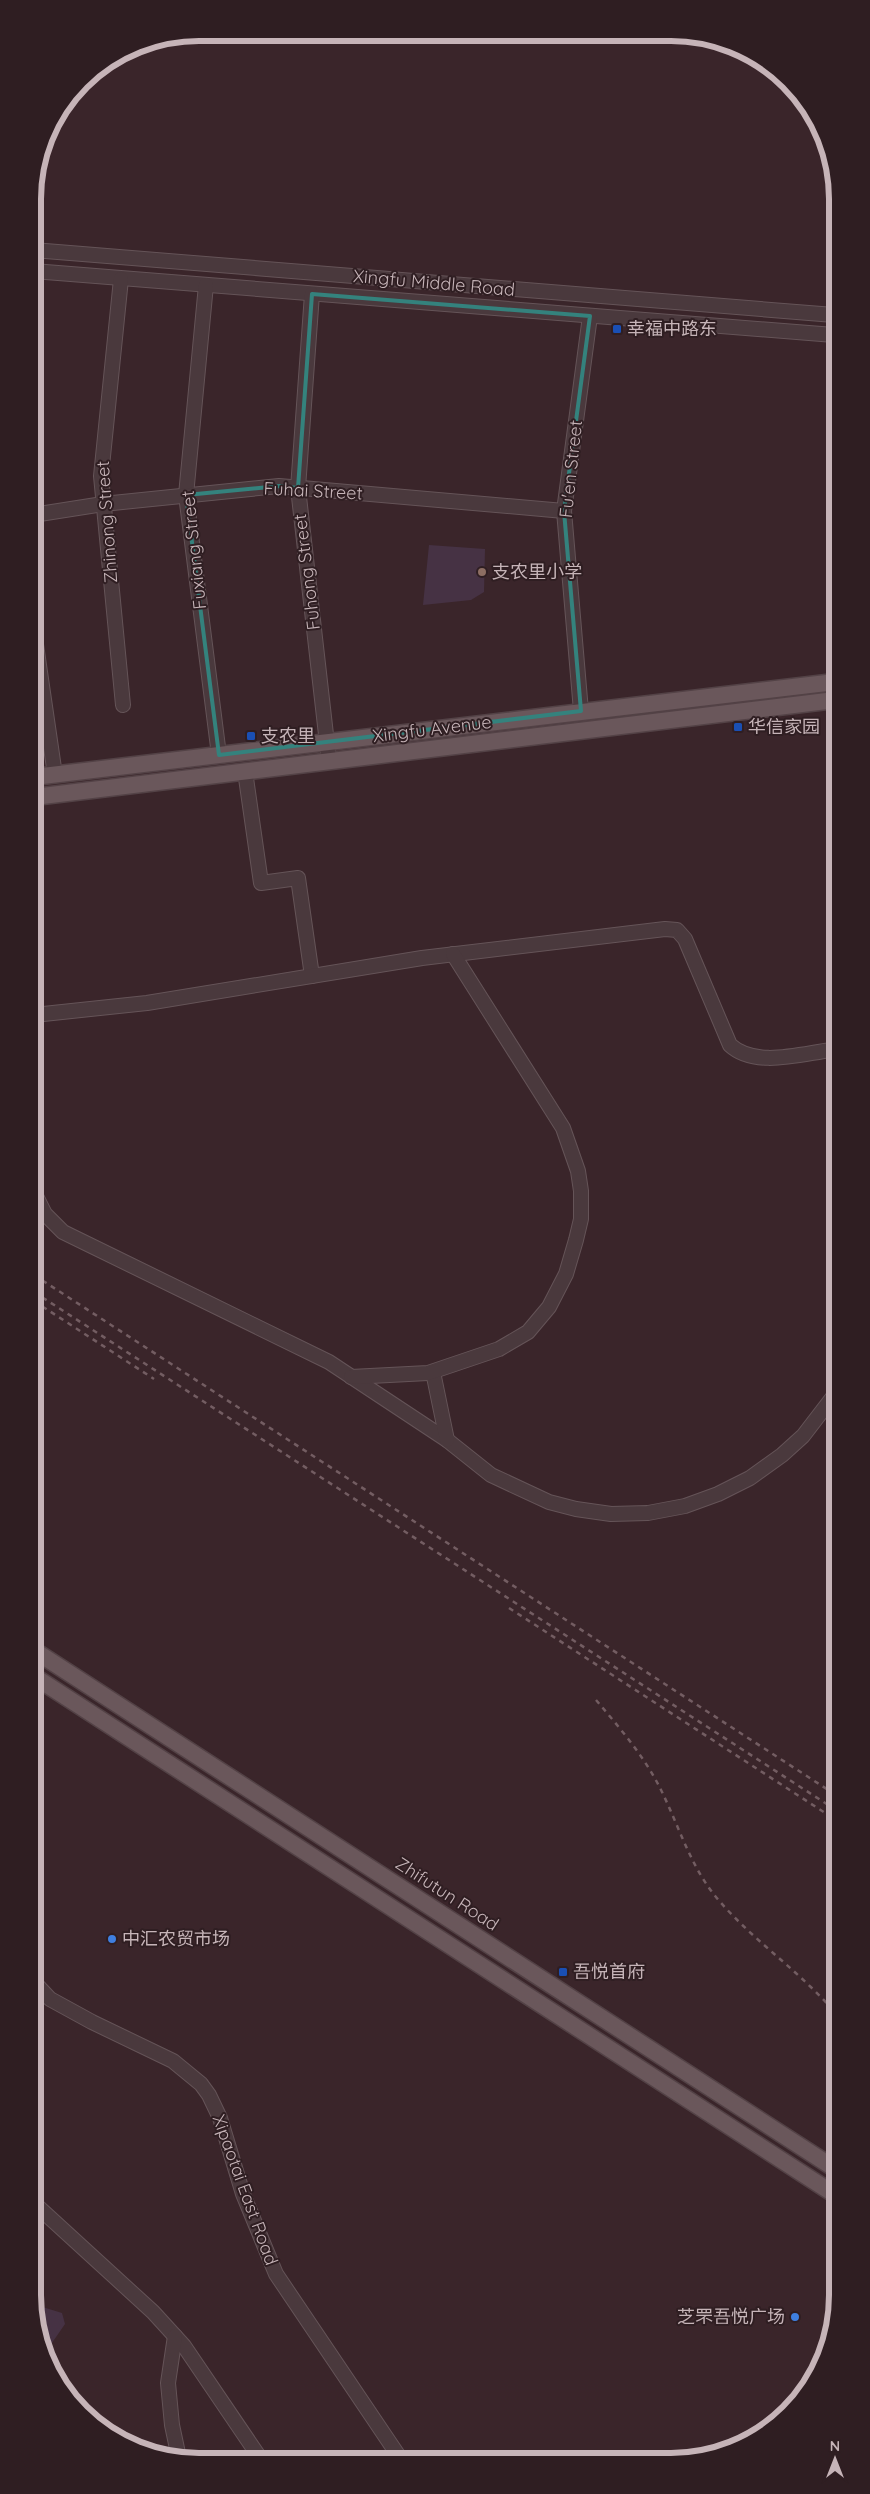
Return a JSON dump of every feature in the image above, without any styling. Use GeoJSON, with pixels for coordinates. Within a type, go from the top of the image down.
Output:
{"type":"FeatureCollection","features":[{"type":"Feature","properties":{"kind":"main road","name":"Xingfu Avenue"},"geometry":{"type":"LineString","coordinates":[[42,776],[829,683]]}},
{"type":"Feature","properties":{"kind":"main road","name":"Xingfu Avenue"},"geometry":{"type":"LineString","coordinates":[[42,796],[829,701]]}},
{"type":"Feature","properties":{"kind":"main road","name":"Zhifutun Road"},"geometry":{"type":"LineString","coordinates":[[41,1655],[828,2164]]}},
{"type":"Feature","properties":{"kind":"main road"},"geometry":{"type":"LineString","coordinates":[[41,1681],[828,2190]]}},
{"type":"Feature","properties":{"kind":"street","name":"Xingfu Middle Road"},"geometry":{"type":"LineString","coordinates":[[42,251],[829,315]]}},
{"type":"Feature","properties":{"kind":"street","name":"Xingfu Middle Road"},"geometry":{"type":"LineString","coordinates":[[42,272],[829,335]]}},
{"type":"Feature","properties":{"kind":"street","name":"Zhinong Street"},"geometry":{"type":"LineString","coordinates":[[121,278],[102,454],[103,504],[123,705]]}},
{"type":"Feature","properties":{"kind":"street","name":"Fuxiang Street"},"geometry":{"type":"LineString","coordinates":[[206,285],[186,495],[219,755]]}},
{"type":"Feature","properties":{"kind":"street","name":"Fuhong Street"},"geometry":{"type":"LineString","coordinates":[[312,294],[298,488],[329,761]]}},
{"type":"Feature","properties":{"kind":"street","name":"Fu'en Street"},"geometry":{"type":"LineString","coordinates":[[581,712],[564,511],[590,316]]}},
{"type":"Feature","properties":{"kind":"street","name":"Fuhai Street"},"geometry":{"type":"LineString","coordinates":[[42,514],[103,504],[279,486],[564,511]]}},
{"type":"Feature","properties":{"kind":"street"},"geometry":{"type":"LineString","coordinates":[[42,679],[55,774]]}},
{"type":"Feature","properties":{"kind":"street"},"geometry":{"type":"LineString","coordinates":[[245,771],[261,883],[298,878],[312,976]]}},
{"type":"Feature","properties":{"kind":"street"},"geometry":{"type":"LineString","coordinates":[[42,1014],[148,1003],[453,954],[665,929],[677,930],[685,939],[730,1046],[739,1053],[764,1058],[829,1050]]}},
{"type":"Feature","properties":{"kind":"street"},"geometry":{"type":"LineString","coordinates":[[351,1377],[432,1372],[499,1349],[528,1332],[549,1307],[566,1274],[581,1219],[578,1171],[563,1128],[453,954]]}},
{"type":"Feature","properties":{"kind":"street"},"geometry":{"type":"LineString","coordinates":[[42,1207],[45,1214],[63,1232],[328,1362],[447,1440],[491,1475],[549,1502],[611,1514],[648,1513],[685,1506],[718,1494],[750,1478],[782,1455],[803,1436],[828,1404]]}},
{"type":"Feature","properties":{"kind":"street"},"geometry":{"type":"LineString","coordinates":[[432,1372],[447,1440]]}},
{"type":"Feature","properties":{"kind":"street","name":"Xipaotai East Road"},"geometry":{"type":"LineString","coordinates":[[41,1990],[50,1999],[92,2022],[174,2061],[201,2084],[209,2095],[220,2118],[243,2194],[276,2274],[397,2453]]}},
{"type":"Feature","properties":{"kind":"street"},"geometry":{"type":"LineString","coordinates":[[41,2210],[153,2312],[175,2336],[257,2453]]}},
{"type":"Feature","properties":{"kind":"street"},"geometry":{"type":"LineString","coordinates":[[175,2336],[168,2383],[172,2425],[178,2451]]}},
{"type":"Feature","properties":{"kind":"highlighted area"},"geometry":{"type":"Polygon","coordinates":[[[312,294],[590,316],[564,511],[581,711],[219,755],[186,495],[279,486],[298,488],[312,294]]]}},
{"type":"Feature","properties":{"kind":"shaded area"},"geometry":{"type":"Polygon","coordinates":[[[429,545],[485,549],[484,592],[471,600],[423,605],[429,545]]]}},
{"type":"Feature","properties":{"kind":"shaded area"},"geometry":{"type":"Polygon","coordinates":[[[42,2307],[62,2313],[65,2324],[50,2346],[44,2326],[42,2307]]]}},
{"type":"Feature","properties":{"kind":"railway"},"geometry":{"type":"LineString","coordinates":[[41,1280],[828,1790]]}},
{"type":"Feature","properties":{"kind":"railway"},"geometry":{"type":"LineString","coordinates":[[41,1297],[828,1805]]}},
{"type":"Feature","properties":{"kind":"railway"},"geometry":{"type":"LineString","coordinates":[[41,1306],[154,1379]]}},
{"type":"Feature","properties":{"kind":"railway"},"geometry":{"type":"LineString","coordinates":[[509,1608],[828,1815]]}},
{"type":"Feature","properties":{"kind":"railway"},"geometry":{"type":"LineString","coordinates":[[596,1700],[646,1763],[665,1799],[689,1854],[712,1892],[726,1909],[807,1983],[828,2006]]}},
{"type":"Feature","properties":{"kind":"place","name":"幸福中路东"},"geometry":{"type":"Point","coordinates":[617,329]}},
{"type":"Feature","properties":{"kind":"place","name":"支农里小学"},"geometry":{"type":"Point","coordinates":[482,572]}},
{"type":"Feature","properties":{"kind":"place","name":"华信家园"},"geometry":{"type":"Point","coordinates":[738,727]}},
{"type":"Feature","properties":{"kind":"place","name":"支农里"},"geometry":{"type":"Point","coordinates":[251,736]}},
{"type":"Feature","properties":{"kind":"place","name":"中汇农贸市场"},"geometry":{"type":"Point","coordinates":[112,1939]}},
{"type":"Feature","properties":{"kind":"place","name":"吾悦首府"},"geometry":{"type":"Point","coordinates":[563,1972]}},
{"type":"Feature","properties":{"kind":"place","name":"芝罘吾悦广场"},"geometry":{"type":"Point","coordinates":[795,2317]}}]}
